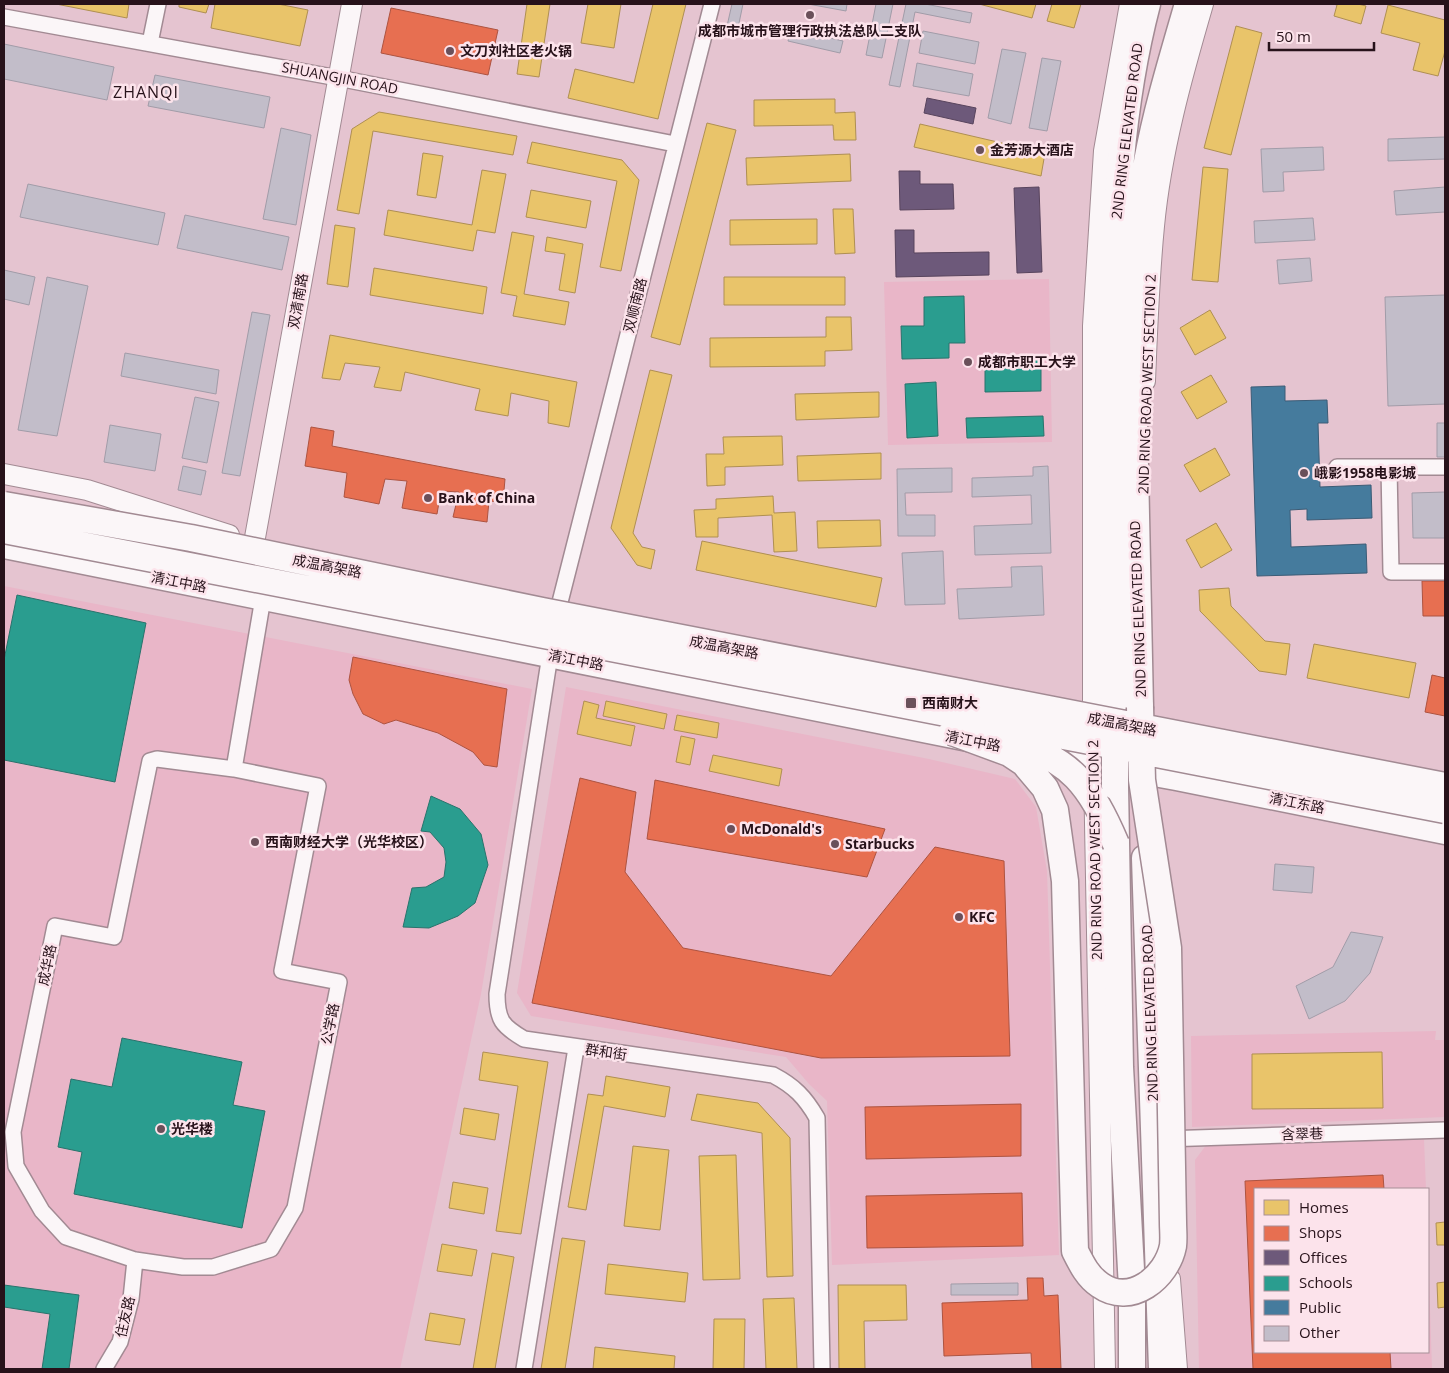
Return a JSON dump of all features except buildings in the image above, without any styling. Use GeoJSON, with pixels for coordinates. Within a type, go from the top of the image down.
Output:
{"type":"FeatureCollection","features":[{"type":"Feature","properties":{"kind":"highway","name":"2ND RING ELEVATED ROAD"},"geometry":{"type":"LineString","coordinates":[[1132,1369],[1131,1268],[1120,1067],[1111,422],[1115,226],[1131,86],[1148,4]]}},
{"type":"Feature","properties":{"kind":"highway","name":"2ND RING ELEVATED ROAD"},"geometry":{"type":"LineString","coordinates":[[1162,1369],[1132,343],[1134,263],[1146,163],[1157,113],[1188,4]]}},
{"type":"Feature","properties":{"kind":"highway"},"geometry":{"type":"LineString","coordinates":[[4,488],[191,538]]}},
{"type":"Feature","properties":{"kind":"highway","name":"成温高架路"},"geometry":{"type":"LineString","coordinates":[[4,505],[191,538],[542,612],[1445,786]]}},
{"type":"Feature","properties":{"kind":"highway","name":"成温高架路"},"geometry":{"type":"LineString","coordinates":[[4,530],[1445,810]]}},
{"type":"Feature","properties":{"kind":"highway"},"geometry":{"type":"LineString","coordinates":[[510,627],[586,659],[1034,750],[1060,763],[1087,788],[1103,814],[1116,844]]}},
{"type":"Feature","properties":{"kind":"highway"},"geometry":{"type":"LineString","coordinates":[[952,732],[1009,753],[1024,763],[1045,788],[1055,810],[1065,881],[1073,1234],[1076,1251],[1088,1276],[1102,1287],[1115,1291],[1144,1288],[1159,1275],[1167,1263],[1173,1246],[1168,948],[1146,777]]}},
{"type":"Feature","properties":{"kind":"main road","name":"双清南路"},"geometry":{"type":"LineString","coordinates":[[263,598],[254,544],[352,4]]}},
{"type":"Feature","properties":{"kind":"main road","name":"2ND RING ROAD WEST SECTION 2"},"geometry":{"type":"LineString","coordinates":[[1105,1369],[1093,714],[1094,316],[1104,151],[1130,4]]}},
{"type":"Feature","properties":{"kind":"main road","name":"2ND RING ROAD WEST SECTION 2"},"geometry":{"type":"LineString","coordinates":[[1177,1369],[1174,1312],[1162,1206],[1146,777],[1148,722],[1142,557],[1144,402],[1154,224],[1171,128],[1203,4]]}},
{"type":"Feature","properties":{"kind":"main road"},"geometry":{"type":"LineString","coordinates":[[4,474],[87,490],[254,544]]}},
{"type":"Feature","properties":{"kind":"main road"},"geometry":{"type":"LineString","coordinates":[[4,496],[254,544],[1093,714],[1148,722],[1445,777]]}},
{"type":"Feature","properties":{"kind":"main road","name":"清江中路"},"geometry":{"type":"LineString","coordinates":[[4,547],[550,655],[1146,777]]}},
{"type":"Feature","properties":{"kind":"main road","name":"清江东路"},"geometry":{"type":"LineString","coordinates":[[1146,777],[1445,833]]}},
{"type":"Feature","properties":{"kind":"street"},"geometry":{"type":"LineString","coordinates":[[150,43],[158,4]]}},
{"type":"Feature","properties":{"kind":"street","name":"双顺南路"},"geometry":{"type":"LineString","coordinates":[[559,606],[712,4]]}},
{"type":"Feature","properties":{"kind":"street","name":"SHUANGJIN ROAD"},"geometry":{"type":"LineString","coordinates":[[4,17],[338,78],[675,144]]}},
{"type":"Feature","properties":{"kind":"street"},"geometry":{"type":"LineString","coordinates":[[1337,467],[1445,467]]}},
{"type":"Feature","properties":{"kind":"street"},"geometry":{"type":"LineString","coordinates":[[1389,467],[1391,572],[1445,572]]}},
{"type":"Feature","properties":{"kind":"street"},"geometry":{"type":"LineString","coordinates":[[234,769],[263,598]]}},
{"type":"Feature","properties":{"kind":"street","name":"群和街"},"geometry":{"type":"LineString","coordinates":[[550,655],[497,994],[497,1014],[507,1029],[524,1039],[773,1075],[794,1086],[807,1100],[817,1118],[822,1369]]}},
{"type":"Feature","properties":{"kind":"street","name":"成华路"},"geometry":{"type":"LineString","coordinates":[[135,1260],[66,1237],[42,1211],[16,1166],[13,1132],[56,926],[114,937],[150,761],[157,759],[234,769]]}},
{"type":"Feature","properties":{"kind":"street","name":"公学路"},"geometry":{"type":"LineString","coordinates":[[135,1260],[184,1267],[213,1267],[271,1249],[295,1208],[339,982],[282,971],[318,786],[234,769]]}},
{"type":"Feature","properties":{"kind":"street"},"geometry":{"type":"LineString","coordinates":[[524,1369],[576,1048]]}},
{"type":"Feature","properties":{"kind":"street","name":"含翠巷"},"geometry":{"type":"LineString","coordinates":[[1160,1139],[1445,1130]]}},
{"type":"Feature","properties":{"kind":"street","name":"住友路"},"geometry":{"type":"LineString","coordinates":[[104,1369],[120,1342],[130,1299],[135,1260]]}},
{"type":"Feature","properties":{"kind":"shaded area","name":"成都市职工大学"},"geometry":{"type":"Polygon","coordinates":[[[1049,279],[1052,442],[888,445],[884,282],[1049,279]]]}},
{"type":"Feature","properties":{"kind":"shaded area","name":"西南财经大学（光华校区）"},"geometry":{"type":"Polygon","coordinates":[[[4,586],[532,689],[481,994],[400,1369],[4,1369],[4,586]]]}},
{"type":"Feature","properties":{"kind":"shaded area"},"geometry":{"type":"Polygon","coordinates":[[[566,687],[929,759],[1015,779],[1036,807],[1047,871],[1059,1255],[832,1265],[827,1101],[809,1084],[786,1057],[531,1016],[517,993],[566,687]]]}},
{"type":"Feature","properties":{"kind":"shaded area"},"geometry":{"type":"Polygon","coordinates":[[[1436,1031],[1435,1040],[1445,1040],[1445,1117],[1192,1127],[1191,1036],[1436,1031]]]}},
{"type":"Feature","properties":{"kind":"shaded area"},"geometry":{"type":"Polygon","coordinates":[[[1424,1139],[1426,1188],[1254,1188],[1254,1353],[1429,1353],[1429,1279],[1432,1369],[1199,1369],[1195,1160],[1207,1144],[1424,1139]]]}},
{"type":"Feature","properties":{"kind":"place","name":"成都市城市管理行政执法总队二支队"},"geometry":{"type":"Point","coordinates":[810,15]}},
{"type":"Feature","properties":{"kind":"place","name":"文刀刘社区老火锅"},"geometry":{"type":"Point","coordinates":[450,51]}},
{"type":"Feature","properties":{"kind":"place","name":"金芳源大酒店"},"geometry":{"type":"Point","coordinates":[980,150]}},
{"type":"Feature","properties":{"kind":"place","name":"成都市职工大学"},"geometry":{"type":"Point","coordinates":[968,362]}},
{"type":"Feature","properties":{"kind":"place","name":"峨影1958电影城"},"geometry":{"type":"Point","coordinates":[1304,473]}},
{"type":"Feature","properties":{"kind":"place","name":"Bank of China"},"geometry":{"type":"Point","coordinates":[428,498]}},
{"type":"Feature","properties":{"kind":"place","name":"西南财大"},"geometry":{"type":"Point","coordinates":[911,703]}},
{"type":"Feature","properties":{"kind":"place","name":"McDonald's"},"geometry":{"type":"Point","coordinates":[731,829]}},
{"type":"Feature","properties":{"kind":"place","name":"西南财经大学（光华校区）"},"geometry":{"type":"Point","coordinates":[255,842]}},
{"type":"Feature","properties":{"kind":"place","name":"Starbucks"},"geometry":{"type":"Point","coordinates":[835,844]}},
{"type":"Feature","properties":{"kind":"place","name":"KFC"},"geometry":{"type":"Point","coordinates":[959,917]}},
{"type":"Feature","properties":{"kind":"place","name":"光华楼"},"geometry":{"type":"Point","coordinates":[161,1129]}},
{"type":"Feature","properties":{"kind":"district","name":"ZHANQI"},"geometry":{"type":"Point","coordinates":[146,92]}}]}
